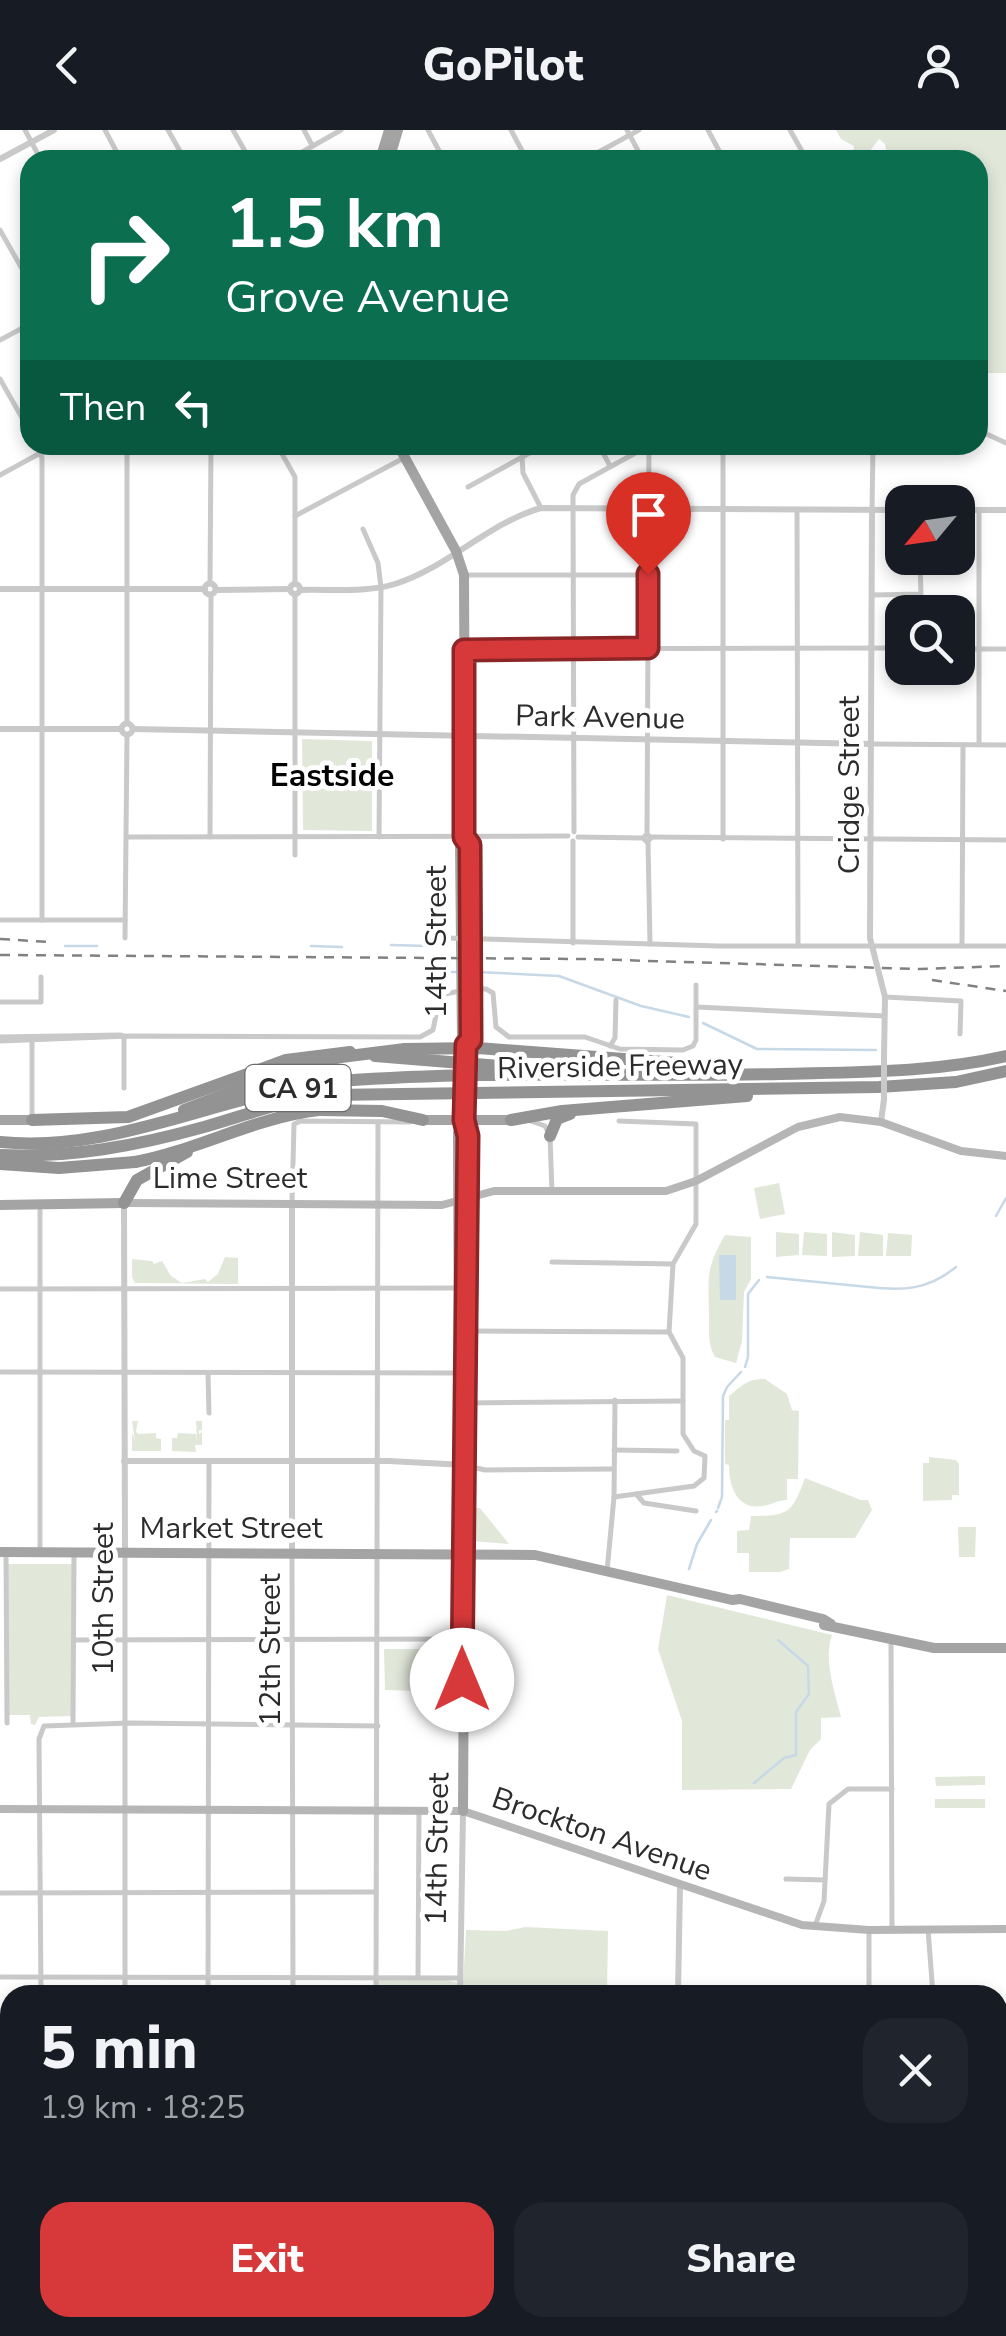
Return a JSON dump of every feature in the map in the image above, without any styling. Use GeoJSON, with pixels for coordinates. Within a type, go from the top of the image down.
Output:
{"type":"FeatureCollection","features":[{"type":"Feature","properties":{"kind":"highway"},"geometry":{"type":"LineString","coordinates":[[146,1128],[295,1068],[405,1049],[690,1064],[724,1075]]}},
{"type":"Feature","properties":{"kind":"highway"},"geometry":{"type":"LineString","coordinates":[[32,1120],[128,1117],[278,1062],[333,1052],[503,1068],[590,1068],[605,1075]]}},
{"type":"Feature","properties":{"kind":"highway","name":"Riverside Freeway"},"geometry":{"type":"LineString","coordinates":[[0,1142],[80,1140],[146,1128],[282,1090],[340,1081],[889,1073],[1006,1056]]}},
{"type":"Feature","properties":{"kind":"highway","name":"Riverside Freeway"},"geometry":{"type":"LineString","coordinates":[[0,1154],[81,1154],[121,1148],[282,1103],[347,1094],[918,1085],[956,1082],[1006,1071]]}},
{"type":"Feature","properties":{"kind":"highway"},"geometry":{"type":"LineString","coordinates":[[511,1120],[592,1108],[742,1097],[768,1089]]}},
{"type":"Feature","properties":{"kind":"highway"},"geometry":{"type":"LineString","coordinates":[[124,1203],[137,1180],[207,1140],[261,1118],[282,1103]]}},
{"type":"Feature","properties":{"kind":"highway"},"geometry":{"type":"LineString","coordinates":[[550,1136],[560,1117],[592,1108]]}},
{"type":"Feature","properties":{"kind":"highway"},"geometry":{"type":"LineString","coordinates":[[0,1164],[59,1168],[136,1162],[182,1152],[293,1114],[319,1110],[382,1110],[423,1120]]}},
{"type":"Feature","properties":{"kind":"main road","name":"14th Street"},"geometry":{"type":"LineString","coordinates":[[403,455],[456,552],[464,576],[464,837],[470,845],[467,990],[471,1040],[466,1051],[464,1120],[458,1133],[466,1316],[462,1331]]}},
{"type":"Feature","properties":{"kind":"main road","name":"Lime Street"},"geometry":{"type":"LineString","coordinates":[[0,1204],[378,1204],[463,1200],[494,1190],[654,1192],[696,1181],[810,1123],[840,1117],[882,1122],[961,1151],[1006,1156]]}},
{"type":"Feature","properties":{"kind":"main road"},"geometry":{"type":"LineString","coordinates":[[0,1120],[32,1120]]}},
{"type":"Feature","properties":{"kind":"main road"},"geometry":{"type":"LineString","coordinates":[[423,1120],[511,1120]]}},
{"type":"Feature","properties":{"kind":"main road","name":"14th Street"},"geometry":{"type":"LineString","coordinates":[[463,1200],[458,1288],[462,1331],[459,1394],[464,1403],[463,1810]]}},
{"type":"Feature","properties":{"kind":"main road"},"geometry":{"type":"LineString","coordinates":[[458,1288],[462,1291],[466,1316]]}},
{"type":"Feature","properties":{"kind":"main road","name":"Market Street"},"geometry":{"type":"LineString","coordinates":[[3,1552],[544,1556],[740,1599],[934,1648],[1006,1648]]}},
{"type":"Feature","properties":{"kind":"main road","name":"Brockton Avenue"},"geometry":{"type":"LineString","coordinates":[[0,1809],[463,1810],[814,1928],[1006,1929]]}},
{"type":"Feature","properties":{"kind":"street"},"geometry":{"type":"LineString","coordinates":[[24,130],[36,150]]}},
{"type":"Feature","properties":{"kind":"street"},"geometry":{"type":"LineString","coordinates":[[0,160],[54,130]]}},
{"type":"Feature","properties":{"kind":"street"},"geometry":{"type":"LineString","coordinates":[[304,130],[313,146]]}},
{"type":"Feature","properties":{"kind":"street"},"geometry":{"type":"LineString","coordinates":[[306,150],[341,130]]}},
{"type":"Feature","properties":{"kind":"street"},"geometry":{"type":"LineString","coordinates":[[600,150],[638,130]]}},
{"type":"Feature","properties":{"kind":"street"},"geometry":{"type":"LineString","coordinates":[[0,230],[20,265]]}},
{"type":"Feature","properties":{"kind":"street"},"geometry":{"type":"LineString","coordinates":[[0,379],[20,414]]}},
{"type":"Feature","properties":{"kind":"street"},"geometry":{"type":"LineString","coordinates":[[0,475],[37,455]]}},
{"type":"Feature","properties":{"kind":"street"},"geometry":{"type":"LineString","coordinates":[[42,455],[42,920]]}},
{"type":"Feature","properties":{"kind":"street"},"geometry":{"type":"LineString","coordinates":[[124,938],[127,455]]}},
{"type":"Feature","properties":{"kind":"street"},"geometry":{"type":"LineString","coordinates":[[210,838],[211,455]]}},
{"type":"Feature","properties":{"kind":"street"},"geometry":{"type":"LineString","coordinates":[[283,455],[294,477],[294,855]]}},
{"type":"Feature","properties":{"kind":"street"},"geometry":{"type":"LineString","coordinates":[[468,487],[526,455]]}},
{"type":"Feature","properties":{"kind":"street"},"geometry":{"type":"LineString","coordinates":[[604,455],[610,466]]}},
{"type":"Feature","properties":{"kind":"street"},"geometry":{"type":"LineString","coordinates":[[573,944],[573,495],[579,484],[630,455]]}},
{"type":"Feature","properties":{"kind":"street"},"geometry":{"type":"LineString","coordinates":[[649,455],[650,944]]}},
{"type":"Feature","properties":{"kind":"street"},"geometry":{"type":"LineString","coordinates":[[723,455],[723,839]]}},
{"type":"Feature","properties":{"kind":"street","name":"Cridge Street"},"geometry":{"type":"LineString","coordinates":[[873,455],[871,946],[882,977],[884,997],[882,1122]]}},
{"type":"Feature","properties":{"kind":"street"},"geometry":{"type":"LineString","coordinates":[[522,457],[523,473],[541,508]]}},
{"type":"Feature","properties":{"kind":"street"},"geometry":{"type":"LineString","coordinates":[[295,516],[404,458]]}},
{"type":"Feature","properties":{"kind":"street"},"geometry":{"type":"LineString","coordinates":[[0,588],[382,587],[402,581],[512,519],[541,508],[885,510]]}},
{"type":"Feature","properties":{"kind":"street"},"geometry":{"type":"LineString","coordinates":[[797,509],[798,946]]}},
{"type":"Feature","properties":{"kind":"street"},"geometry":{"type":"LineString","coordinates":[[975,510],[1006,510]]}},
{"type":"Feature","properties":{"kind":"street"},"geometry":{"type":"LineString","coordinates":[[979,744],[980,510]]}},
{"type":"Feature","properties":{"kind":"street"},"geometry":{"type":"LineString","coordinates":[[363,529],[378,564],[382,587],[379,837]]}},
{"type":"Feature","properties":{"kind":"street"},"geometry":{"type":"LineString","coordinates":[[464,576],[648,574]]}},
{"type":"Feature","properties":{"kind":"street"},"geometry":{"type":"LineString","coordinates":[[873,595],[921,594],[920,575]]}},
{"type":"Feature","properties":{"kind":"street"},"geometry":{"type":"LineString","coordinates":[[464,650],[885,648]]}},
{"type":"Feature","properties":{"kind":"street"},"geometry":{"type":"LineString","coordinates":[[975,649],[1006,649]]}},
{"type":"Feature","properties":{"kind":"street","name":"Park Avenue"},"geometry":{"type":"LineString","coordinates":[[0,729],[1006,745]]}},
{"type":"Feature","properties":{"kind":"street"},"geometry":{"type":"LineString","coordinates":[[962,946],[963,745]]}},
{"type":"Feature","properties":{"kind":"street"},"geometry":{"type":"LineString","coordinates":[[127,837],[1006,840]]}},
{"type":"Feature","properties":{"kind":"street"},"geometry":{"type":"LineString","coordinates":[[0,920],[125,920]]}},
{"type":"Feature","properties":{"kind":"street"},"geometry":{"type":"LineString","coordinates":[[445,938],[573,944],[1006,946]]}},
{"type":"Feature","properties":{"kind":"street"},"geometry":{"type":"LineString","coordinates":[[0,1002],[41,1002],[41,976]]}},
{"type":"Feature","properties":{"kind":"street"},"geometry":{"type":"LineString","coordinates":[[0,1039],[426,1036],[434,1026],[440,995],[486,989],[493,993],[495,1024],[502,1034],[585,1038],[620,1050],[688,1050],[696,1040],[696,985]]}},
{"type":"Feature","properties":{"kind":"street"},"geometry":{"type":"LineString","coordinates":[[884,997],[961,1002],[960,1034]]}},
{"type":"Feature","properties":{"kind":"street"},"geometry":{"type":"LineString","coordinates":[[610,1046],[615,1038],[616,1000]]}},
{"type":"Feature","properties":{"kind":"street"},"geometry":{"type":"LineString","coordinates":[[697,1007],[884,1016]]}},
{"type":"Feature","properties":{"kind":"street"},"geometry":{"type":"LineString","coordinates":[[124,1036],[124,1088]]}},
{"type":"Feature","properties":{"kind":"street"},"geometry":{"type":"LineString","coordinates":[[32,1037],[32,1120]]}},
{"type":"Feature","properties":{"kind":"street","name":"12th Street"},"geometry":{"type":"LineString","coordinates":[[293,1985],[294,1124],[301,1120],[378,1122]]}},
{"type":"Feature","properties":{"kind":"street"},"geometry":{"type":"LineString","coordinates":[[376,1985],[378,1122],[423,1120]]}},
{"type":"Feature","properties":{"kind":"street"},"geometry":{"type":"LineString","coordinates":[[511,1120],[541,1123],[550,1136],[552,1192]]}},
{"type":"Feature","properties":{"kind":"street"},"geometry":{"type":"LineString","coordinates":[[614,1497],[700,1484],[706,1474],[705,1456],[685,1440],[683,1358],[670,1332],[673,1264],[694,1230],[694,1122],[618,1121]]}},
{"type":"Feature","properties":{"kind":"street","name":"10th Street"},"geometry":{"type":"LineString","coordinates":[[124,1203],[124,1985]]}},
{"type":"Feature","properties":{"kind":"street"},"geometry":{"type":"LineString","coordinates":[[40,1204],[40,1553]]}},
{"type":"Feature","properties":{"kind":"street"},"geometry":{"type":"LineString","coordinates":[[552,1262],[673,1264]]}},
{"type":"Feature","properties":{"kind":"street"},"geometry":{"type":"LineString","coordinates":[[0,1289],[458,1288]]}},
{"type":"Feature","properties":{"kind":"street"},"geometry":{"type":"LineString","coordinates":[[462,1331],[670,1332]]}},
{"type":"Feature","properties":{"kind":"street"},"geometry":{"type":"LineString","coordinates":[[0,1372],[462,1373]]}},
{"type":"Feature","properties":{"kind":"street"},"geometry":{"type":"LineString","coordinates":[[208,1373],[209,1413]]}},
{"type":"Feature","properties":{"kind":"street"},"geometry":{"type":"LineString","coordinates":[[607,1571],[614,1497],[616,1400]]}},
{"type":"Feature","properties":{"kind":"street"},"geometry":{"type":"LineString","coordinates":[[464,1403],[683,1401]]}},
{"type":"Feature","properties":{"kind":"street"},"geometry":{"type":"LineString","coordinates":[[614,1450],[677,1451]]}},
{"type":"Feature","properties":{"kind":"street"},"geometry":{"type":"LineString","coordinates":[[124,1462],[378,1461],[464,1465],[484,1470],[614,1469]]}},
{"type":"Feature","properties":{"kind":"street"},"geometry":{"type":"LineString","coordinates":[[208,1462],[208,1985]]}},
{"type":"Feature","properties":{"kind":"street"},"geometry":{"type":"LineString","coordinates":[[636,1494],[644,1503],[696,1510]]}},
{"type":"Feature","properties":{"kind":"street"},"geometry":{"type":"LineString","coordinates":[[3,1552],[7,1724]]}},
{"type":"Feature","properties":{"kind":"street"},"geometry":{"type":"LineString","coordinates":[[73,1724],[74,1553]]}},
{"type":"Feature","properties":{"kind":"street"},"geometry":{"type":"LineString","coordinates":[[890,1638],[892,1930]]}},
{"type":"Feature","properties":{"kind":"street"},"geometry":{"type":"LineString","coordinates":[[74,1640],[462,1640]]}},
{"type":"Feature","properties":{"kind":"street"},"geometry":{"type":"LineString","coordinates":[[41,1985],[39,1810],[40,1739],[44,1726],[378,1726]]}},
{"type":"Feature","properties":{"kind":"street"},"geometry":{"type":"LineString","coordinates":[[814,1928],[824,1900],[829,1804],[848,1789],[892,1789]]}},
{"type":"Feature","properties":{"kind":"street"},"geometry":{"type":"LineString","coordinates":[[418,1977],[419,1809]]}},
{"type":"Feature","properties":{"kind":"street","name":"14th Street"},"geometry":{"type":"LineString","coordinates":[[459,1985],[463,1810]]}},
{"type":"Feature","properties":{"kind":"street"},"geometry":{"type":"LineString","coordinates":[[786,1879],[825,1880]]}},
{"type":"Feature","properties":{"kind":"street"},"geometry":{"type":"LineString","coordinates":[[678,1985],[680,1885]]}},
{"type":"Feature","properties":{"kind":"street"},"geometry":{"type":"LineString","coordinates":[[0,1893],[376,1892]]}},
{"type":"Feature","properties":{"kind":"street"},"geometry":{"type":"LineString","coordinates":[[928,1928],[932,1985]]}},
{"type":"Feature","properties":{"kind":"street"},"geometry":{"type":"LineString","coordinates":[[869,1930],[869,1985]]}},
{"type":"Feature","properties":{"kind":"street"},"geometry":{"type":"LineString","coordinates":[[0,1977],[459,1978]]}},
{"type":"Feature","properties":{"kind":"shaded area"},"geometry":{"type":"Polygon","coordinates":[[[836,130],[1006,130],[1006,373],[988,373],[988,150],[886,150],[879,139],[871,150],[854,150],[854,146],[841,139],[836,130]]]}},
{"type":"Feature","properties":{"kind":"shaded area"},"geometry":{"type":"Polygon","coordinates":[[[302,739],[372,741],[372,831],[303,830],[302,739]]]}},
{"type":"Feature","properties":{"kind":"shaded area"},"geometry":{"type":"Polygon","coordinates":[[[779,1183],[785,1214],[760,1219],[754,1188],[779,1183]]]}},
{"type":"Feature","properties":{"kind":"shaded area"},"geometry":{"type":"Polygon","coordinates":[[[776,1232],[799,1234],[799,1255],[776,1257],[776,1232]]]}},
{"type":"Feature","properties":{"kind":"shaded area"},"geometry":{"type":"Polygon","coordinates":[[[804,1232],[827,1234],[827,1256],[802,1255],[804,1232]]]}},
{"type":"Feature","properties":{"kind":"shaded area"},"geometry":{"type":"Polygon","coordinates":[[[832,1232],[855,1235],[855,1256],[832,1257],[832,1232]]]}},
{"type":"Feature","properties":{"kind":"shaded area"},"geometry":{"type":"Polygon","coordinates":[[[860,1232],[883,1235],[883,1256],[858,1256],[860,1232]]]}},
{"type":"Feature","properties":{"kind":"shaded area"},"geometry":{"type":"Polygon","coordinates":[[[888,1233],[912,1235],[911,1256],[886,1256],[888,1233]]]}},
{"type":"Feature","properties":{"kind":"shaded area"},"geometry":{"type":"Polygon","coordinates":[[[725,1235],[751,1237],[751,1279],[744,1292],[742,1341],[736,1363],[715,1357],[709,1339],[709,1276],[725,1235]]]}},
{"type":"Feature","properties":{"kind":"shaded area"},"geometry":{"type":"Polygon","coordinates":[[[225,1257],[238,1258],[238,1284],[135,1283],[132,1277],[132,1259],[154,1264],[162,1261],[171,1276],[182,1283],[205,1279],[208,1282],[218,1274],[225,1257]]]}},
{"type":"Feature","properties":{"kind":"shaded area"},"geometry":{"type":"Polygon","coordinates":[[[765,1379],[787,1394],[792,1410],[799,1411],[798,1479],[787,1479],[787,1500],[753,1506],[736,1494],[729,1465],[725,1464],[725,1420],[729,1420],[729,1396],[749,1382],[765,1379]]]}},
{"type":"Feature","properties":{"kind":"shaded area"},"geometry":{"type":"Polygon","coordinates":[[[132,1421],[138,1421],[139,1434],[156,1433],[156,1438],[161,1439],[161,1451],[132,1451],[132,1421]]]}},
{"type":"Feature","properties":{"kind":"shaded area"},"geometry":{"type":"Polygon","coordinates":[[[196,1421],[202,1421],[202,1445],[195,1445],[196,1452],[172,1451],[172,1438],[177,1438],[178,1433],[196,1434],[197,1442],[196,1421]]]}},
{"type":"Feature","properties":{"kind":"shaded area"},"geometry":{"type":"Polygon","coordinates":[[[929,1457],[956,1460],[959,1464],[959,1495],[952,1495],[952,1500],[923,1501],[923,1463],[929,1463],[929,1457]]]}},
{"type":"Feature","properties":{"kind":"shaded area"},"geometry":{"type":"Polygon","coordinates":[[[805,1478],[868,1500],[872,1510],[855,1538],[790,1538],[789,1569],[749,1572],[749,1553],[737,1553],[737,1531],[749,1530],[751,1516],[787,1510],[805,1478]]]}},
{"type":"Feature","properties":{"kind":"shaded area"},"geometry":{"type":"Polygon","coordinates":[[[472,1508],[480,1508],[509,1544],[472,1541],[472,1508]]]}},
{"type":"Feature","properties":{"kind":"shaded area"},"geometry":{"type":"Polygon","coordinates":[[[958,1527],[976,1527],[975,1557],[959,1557],[958,1527]]]}},
{"type":"Feature","properties":{"kind":"shaded area"},"geometry":{"type":"Polygon","coordinates":[[[8,1564],[72,1564],[71,1716],[39,1717],[35,1725],[31,1724],[30,1715],[9,1715],[8,1564]]]}},
{"type":"Feature","properties":{"kind":"shaded area"},"geometry":{"type":"Polygon","coordinates":[[[667,1595],[832,1635],[829,1666],[841,1717],[821,1718],[821,1739],[810,1750],[791,1789],[682,1790],[682,1721],[658,1649],[667,1595]]]}},
{"type":"Feature","properties":{"kind":"shaded area"},"geometry":{"type":"Polygon","coordinates":[[[384,1649],[453,1649],[453,1692],[385,1690],[384,1649]]]}},
{"type":"Feature","properties":{"kind":"shaded area"},"geometry":{"type":"Polygon","coordinates":[[[985,1776],[985,1785],[936,1786],[935,1777],[985,1776]]]}},
{"type":"Feature","properties":{"kind":"shaded area"},"geometry":{"type":"Polygon","coordinates":[[[935,1799],[985,1799],[985,1808],[935,1808],[935,1799]]]}},
{"type":"Feature","properties":{"kind":"shaded area"},"geometry":{"type":"Polygon","coordinates":[[[525,1927],[608,1931],[607,1985],[375,1985],[375,1978],[463,1984],[466,1930],[506,1931],[525,1927]]]}},
{"type":"Feature","properties":{"kind":"water"},"geometry":{"type":"Polygon","coordinates":[[[719,1255],[736,1255],[736,1300],[720,1300],[719,1255]]]}},
{"type":"Feature","properties":{"kind":"waterway"},"geometry":{"type":"LineString","coordinates":[[391,945],[427,946]]}},
{"type":"Feature","properties":{"kind":"waterway"},"geometry":{"type":"LineString","coordinates":[[65,946],[97,946]]}},
{"type":"Feature","properties":{"kind":"waterway"},"geometry":{"type":"LineString","coordinates":[[311,946],[342,947]]}},
{"type":"Feature","properties":{"kind":"waterway"},"geometry":{"type":"LineString","coordinates":[[446,972],[459,972]]}},
{"type":"Feature","properties":{"kind":"waterway"},"geometry":{"type":"LineString","coordinates":[[477,972],[559,976],[641,1006],[689,1017]]}},
{"type":"Feature","properties":{"kind":"waterway"},"geometry":{"type":"LineString","coordinates":[[703,1023],[757,1049],[876,1050]]}},
{"type":"Feature","properties":{"kind":"waterway"},"geometry":{"type":"LineString","coordinates":[[996,1216],[1006,1198]]}},
{"type":"Feature","properties":{"kind":"waterway"},"geometry":{"type":"LineString","coordinates":[[869,1287],[915,1287],[956,1267]]}},
{"type":"Feature","properties":{"kind":"waterway"},"geometry":{"type":"LineString","coordinates":[[767,1277],[868,1287]]}},
{"type":"Feature","properties":{"kind":"waterway"},"geometry":{"type":"LineString","coordinates":[[745,1367],[748,1294],[759,1280]]}},
{"type":"Feature","properties":{"kind":"waterway"},"geometry":{"type":"LineString","coordinates":[[718,1508],[722,1497],[723,1396],[741,1372]]}},
{"type":"Feature","properties":{"kind":"waterway"},"geometry":{"type":"LineString","coordinates":[[689,1569],[711,1520]]}},
{"type":"Feature","properties":{"kind":"waterway"},"geometry":{"type":"LineString","coordinates":[[754,1783],[784,1758],[796,1755],[796,1712],[809,1694],[808,1666],[778,1640]]}},
{"type":"Feature","properties":{"kind":"railway"},"geometry":{"type":"LineString","coordinates":[[0,939],[50,942]]}},
{"type":"Feature","properties":{"kind":"railway"},"geometry":{"type":"LineString","coordinates":[[0,955],[585,959],[919,969],[1006,966]]}},
{"type":"Feature","properties":{"kind":"railway"},"geometry":{"type":"LineString","coordinates":[[932,980],[1006,991]]}},
{"type":"Feature","properties":{"kind":"district","name":"Eastside"},"geometry":{"type":"Point","coordinates":[332,775]}},
{"type":"Feature","properties":{"kind":"route"},"geometry":{"type":"LineString","coordinates":[[462,1680],[468,1136],[464,1120],[466,1045],[471,1040],[473,989],[470,845],[464,837],[464,650],[648,648],[648,574]]}}]}
